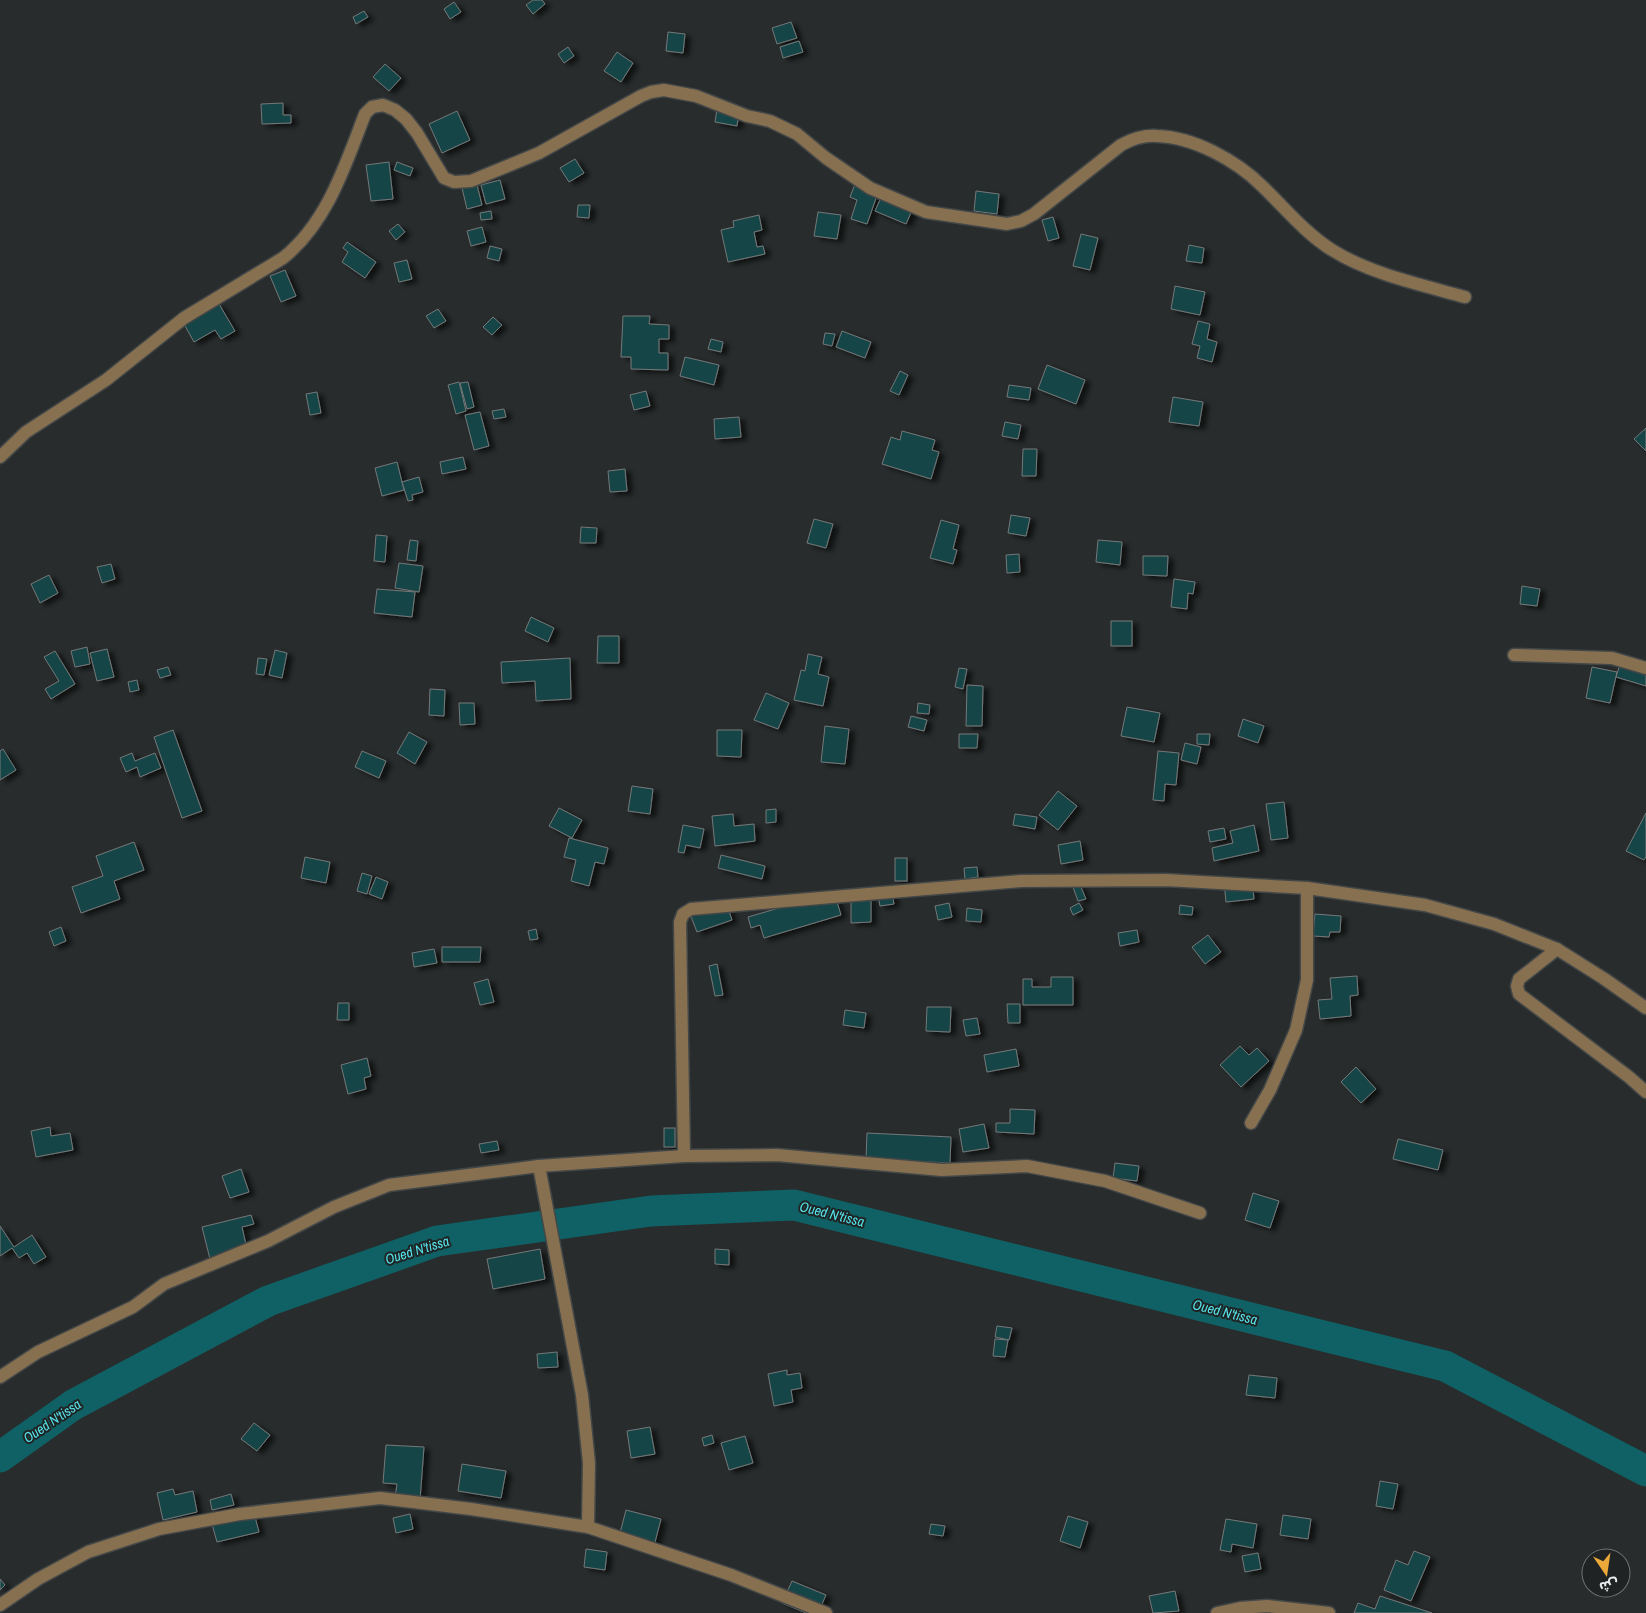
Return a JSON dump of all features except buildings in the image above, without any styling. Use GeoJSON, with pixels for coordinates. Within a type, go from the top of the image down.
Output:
{"type":"FeatureCollection","features":[{"type":"Feature","properties":{"kind":"street"},"geometry":{"type":"LineString","coordinates":[[0,457],[26,432],[106,380],[176,323],[283,258],[296,248],[324,210],[343,170],[364,114],[372,107],[383,105],[395,110],[406,119],[418,134],[444,178],[454,182],[471,181],[539,153],[651,92],[664,90],[696,96],[747,116],[770,121],[797,134],[826,158],[870,188],[926,212],[1007,224],[1021,221],[1034,214],[1121,145],[1136,138],[1158,136],[1186,141],[1221,155],[1261,184],[1303,228],[1332,250],[1400,279],[1465,297]]}},
{"type":"Feature","properties":{"kind":"street"},"geometry":{"type":"LineString","coordinates":[[1514,655],[1612,658],[1646,668]]}},
{"type":"Feature","properties":{"kind":"street"},"geometry":{"type":"LineString","coordinates":[[684,1156],[680,922],[683,914],[690,909],[1021,881],[1166,880],[1307,888],[1425,905],[1494,924],[1557,949],[1646,1008]]}},
{"type":"Feature","properties":{"kind":"street"},"geometry":{"type":"LineString","coordinates":[[1251,1123],[1270,1090],[1296,1030],[1307,980],[1307,888]]}},
{"type":"Feature","properties":{"kind":"street"},"geometry":{"type":"LineString","coordinates":[[1557,949],[1520,979],[1517,986],[1519,994],[1646,1092]]}},
{"type":"Feature","properties":{"kind":"street"},"geometry":{"type":"LineString","coordinates":[[0,1377],[38,1352],[133,1306],[164,1284],[268,1241],[334,1207],[389,1185],[539,1166],[684,1156],[777,1155],[942,1170],[1027,1166],[1105,1181],[1200,1213]]}},
{"type":"Feature","properties":{"kind":"street"},"geometry":{"type":"LineString","coordinates":[[539,1166],[582,1395],[589,1463],[588,1528]]}},
{"type":"Feature","properties":{"kind":"street"},"geometry":{"type":"LineString","coordinates":[[0,1605],[38,1579],[88,1552],[159,1529],[240,1514],[380,1498],[471,1509],[588,1528],[731,1575],[826,1613]]}},
{"type":"Feature","properties":{"kind":"street"},"geometry":{"type":"LineString","coordinates":[[1217,1613],[1240,1608],[1266,1606],[1329,1613]]}},
{"type":"Feature","properties":{"kind":"waterway","name":"Oued N'tissa"},"geometry":{"type":"LineString","coordinates":[[0,1457],[73,1405],[268,1301],[437,1241],[651,1211],[794,1205],[1445,1366],[1646,1471]]}}]}
